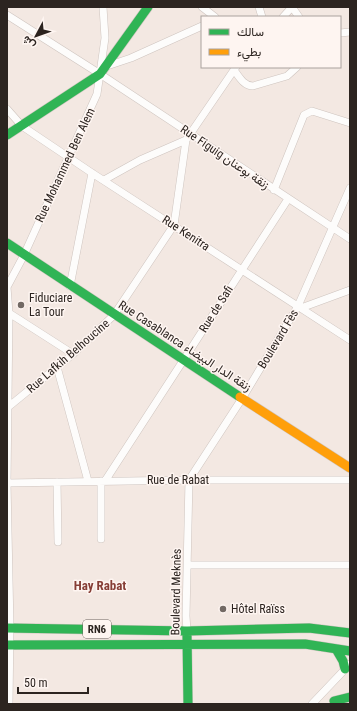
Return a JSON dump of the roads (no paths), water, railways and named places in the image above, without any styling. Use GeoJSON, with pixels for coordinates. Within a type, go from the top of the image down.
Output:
{"type":"FeatureCollection","features":[{"type":"Feature","properties":{"kind":"main road"},"geometry":{"type":"LineString","coordinates":[[7,135],[100,74],[148,7]]}},
{"type":"Feature","properties":{"kind":"main road","name":"Rue Casablanca زنقة الدار البيضاء"},"geometry":{"type":"LineString","coordinates":[[7,244],[350,468]]}},
{"type":"Feature","properties":{"kind":"main road","name":"RN6"},"geometry":{"type":"LineString","coordinates":[[8,627],[187,631],[309,628],[350,633]]}},
{"type":"Feature","properties":{"kind":"main road","name":"Boulevard Meknès"},"geometry":{"type":"LineString","coordinates":[[187,631],[188,704]]}},
{"type":"Feature","properties":{"kind":"main road","name":"RN6"},"geometry":{"type":"LineString","coordinates":[[8,645],[305,644],[350,652]]}},
{"type":"Feature","properties":{"kind":"main road"},"geometry":{"type":"LineString","coordinates":[[336,649],[347,667]]}},
{"type":"Feature","properties":{"kind":"main road"},"geometry":{"type":"LineString","coordinates":[[332,703],[350,697]]}},
{"type":"Feature","properties":{"kind":"street","name":"Rue Mohammed Ben Alem"},"geometry":{"type":"LineString","coordinates":[[7,287],[24,255],[97,94],[105,38],[103,7]]}},
{"type":"Feature","properties":{"kind":"street"},"geometry":{"type":"LineString","coordinates":[[202,7],[214,16]]}},
{"type":"Feature","properties":{"kind":"street"},"geometry":{"type":"LineString","coordinates":[[283,16],[292,7],[298,16]]}},
{"type":"Feature","properties":{"kind":"street","name":"Rue Figuig زنقة بوعنان"},"geometry":{"type":"LineString","coordinates":[[7,15],[100,74],[188,136],[350,239]]}},
{"type":"Feature","properties":{"kind":"street"},"geometry":{"type":"LineString","coordinates":[[106,66],[131,58],[201,26]]}},
{"type":"Feature","properties":{"kind":"street"},"geometry":{"type":"LineString","coordinates":[[235,69],[245,83],[249,86],[253,86],[287,76],[295,68]]}},
{"type":"Feature","properties":{"kind":"street","name":"Rue Lafkih Belhoucine"},"geometry":{"type":"LineString","coordinates":[[8,408],[72,354],[114,315],[174,225],[188,136],[235,69]]}},
{"type":"Feature","properties":{"kind":"street","name":"Rue Kenitra"},"geometry":{"type":"LineString","coordinates":[[7,109],[22,126],[350,340]]}},
{"type":"Feature","properties":{"kind":"street"},"geometry":{"type":"LineString","coordinates":[[274,190],[304,115],[312,111],[350,123]]}},
{"type":"Feature","properties":{"kind":"street"},"geometry":{"type":"LineString","coordinates":[[104,180],[188,136]]}},
{"type":"Feature","properties":{"kind":"street"},"geometry":{"type":"LineString","coordinates":[[70,286],[92,173]]}},
{"type":"Feature","properties":{"kind":"street","name":"Boulevard Fès"},"geometry":{"type":"LineString","coordinates":[[189,480],[299,307],[350,188]]}},
{"type":"Feature","properties":{"kind":"street","name":"Rue de Safi"},"geometry":{"type":"LineString","coordinates":[[103,481],[184,360],[288,199]]}},
{"type":"Feature","properties":{"kind":"street"},"geometry":{"type":"LineString","coordinates":[[7,287],[9,313],[7,483],[9,704]]}},
{"type":"Feature","properties":{"kind":"street"},"geometry":{"type":"LineString","coordinates":[[299,307],[350,290]]}},
{"type":"Feature","properties":{"kind":"street"},"geometry":{"type":"LineString","coordinates":[[9,313],[72,354]]}},
{"type":"Feature","properties":{"kind":"street"},"geometry":{"type":"LineString","coordinates":[[57,367],[88,481]]}},
{"type":"Feature","properties":{"kind":"street","name":"Rue de Rabat"},"geometry":{"type":"LineString","coordinates":[[7,483],[189,480],[350,480]]}},
{"type":"Feature","properties":{"kind":"street","name":"Boulevard Meknès"},"geometry":{"type":"LineString","coordinates":[[187,631],[189,480]]}},
{"type":"Feature","properties":{"kind":"street"},"geometry":{"type":"LineString","coordinates":[[101,539],[103,481]]}},
{"type":"Feature","properties":{"kind":"street"},"geometry":{"type":"LineString","coordinates":[[57,482],[58,542]]}},
{"type":"Feature","properties":{"kind":"street"},"geometry":{"type":"LineString","coordinates":[[188,565],[350,565]]}},
{"type":"Feature","properties":{"kind":"street"},"geometry":{"type":"LineString","coordinates":[[312,704],[347,667]]}},
{"type":"Feature","properties":{"kind":"street"},"geometry":{"type":"LineString","coordinates":[[332,703],[350,691]]}},
{"type":"Feature","properties":{"kind":"place","name":"Fiduciare La Tour"},"geometry":{"type":"Point","coordinates":[21,305]}},
{"type":"Feature","properties":{"kind":"place","name":"Hôtel Raïss"},"geometry":{"type":"Point","coordinates":[223,609]}},
{"type":"Feature","properties":{"kind":"district","name":"Hay Rabat"},"geometry":{"type":"Point","coordinates":[100,585]}}]}
